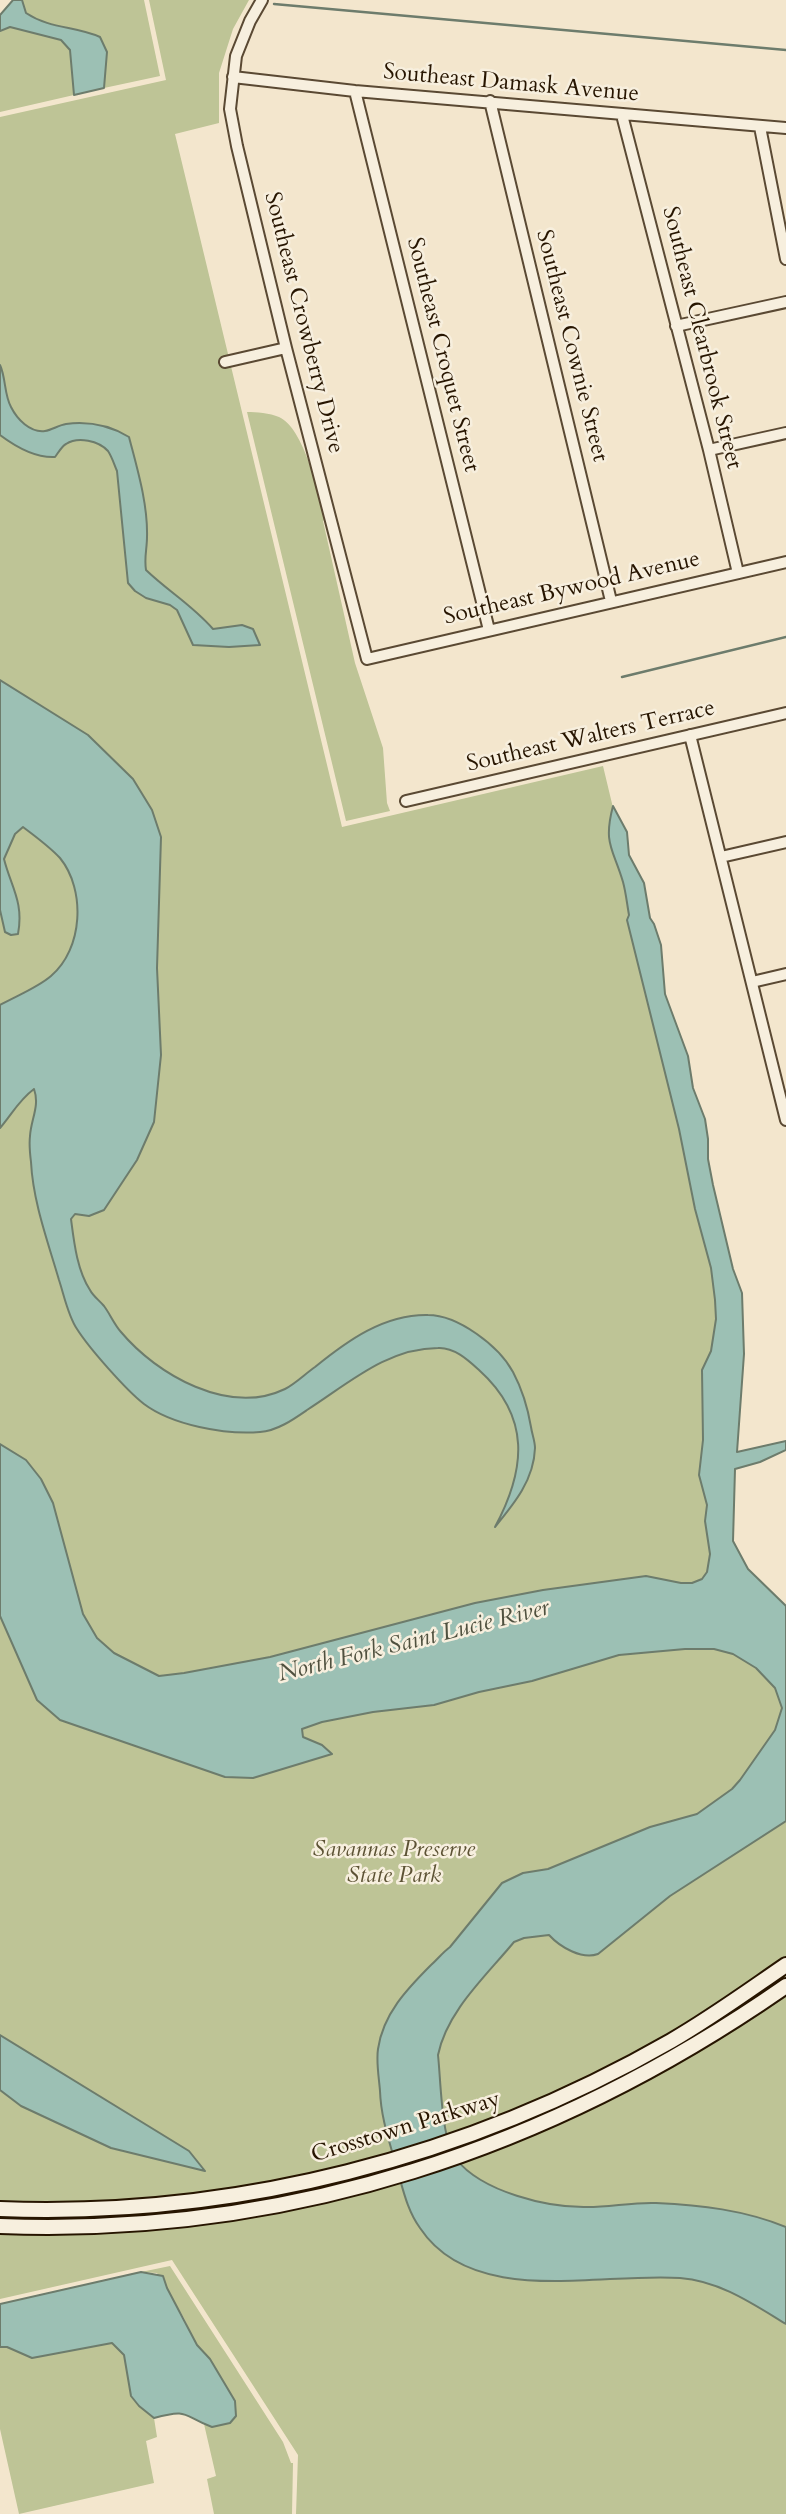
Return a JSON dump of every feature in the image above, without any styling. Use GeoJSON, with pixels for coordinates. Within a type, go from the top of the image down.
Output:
{"type":"FeatureCollection","features":[{"type":"Feature","properties":{"kind":"main road","name":"Crosstown Parkway"},"geometry":{"type":"LineString","coordinates":[[0,2209],[106,2209],[198,2201],[300,2184],[402,2158],[501,2123],[595,2081],[673,2040],[786,1965]]}},
{"type":"Feature","properties":{"kind":"main road","name":"Crosstown Parkway"},"geometry":{"type":"LineString","coordinates":[[0,2226],[114,2225],[232,2213],[334,2193],[424,2168],[532,2128],[621,2087],[706,2039],[786,1986]]}},
{"type":"Feature","properties":{"kind":"street","name":"Southeast Crowberry Drive"},"geometry":{"type":"LineString","coordinates":[[262,0],[236,56],[230,109],[286,348],[367,659]]}},
{"type":"Feature","properties":{"kind":"street","name":"Southeast Damask Avenue"},"geometry":{"type":"LineString","coordinates":[[233,77],[355,91],[786,128]]}},
{"type":"Feature","properties":{"kind":"street","name":"Southeast Croquet Street"},"geometry":{"type":"LineString","coordinates":[[355,91],[488,630]]}},
{"type":"Feature","properties":{"kind":"street","name":"Southeast Cownie Street"},"geometry":{"type":"LineString","coordinates":[[490,101],[611,601]]}},
{"type":"Feature","properties":{"kind":"street","name":"Southeast Clearbrook Street"},"geometry":{"type":"LineString","coordinates":[[622,115],[738,573]]}},
{"type":"Feature","properties":{"kind":"street"},"geometry":{"type":"LineString","coordinates":[[760,127],[786,259]]}},
{"type":"Feature","properties":{"kind":"street"},"geometry":{"type":"LineString","coordinates":[[676,326],[786,302]]}},
{"type":"Feature","properties":{"kind":"street"},"geometry":{"type":"LineString","coordinates":[[225,362],[286,348]]}},
{"type":"Feature","properties":{"kind":"street"},"geometry":{"type":"LineString","coordinates":[[709,450],[786,433]]}},
{"type":"Feature","properties":{"kind":"street","name":"Southeast Bywood Avenue"},"geometry":{"type":"LineString","coordinates":[[367,659],[786,562]]}},
{"type":"Feature","properties":{"kind":"street","name":"Southeast Walters Terrace"},"geometry":{"type":"LineString","coordinates":[[406,801],[786,713]]}},
{"type":"Feature","properties":{"kind":"street"},"geometry":{"type":"LineString","coordinates":[[690,736],[786,1120]]}},
{"type":"Feature","properties":{"kind":"street"},"geometry":{"type":"LineString","coordinates":[[721,857],[786,842]]}},
{"type":"Feature","properties":{"kind":"street"},"geometry":{"type":"LineString","coordinates":[[752,982],[786,974]]}},
{"type":"Feature","properties":{"kind":"green space"},"geometry":{"type":"Polygon","coordinates":[[[22,0],[144,0],[160,76],[104,88],[107,52],[87,32],[62,29],[40,22],[26,13],[22,0]]]}},
{"type":"Feature","properties":{"kind":"green space","name":"Savannas Preserve State Park"},"geometry":{"type":"Polygon","coordinates":[[[149,0],[249,0],[233,29],[219,73],[219,123],[175,134],[342,827],[603,766],[719,1250],[719,1596],[786,1654],[786,2514],[296,2514],[298,2455],[172,2260],[0,2299],[0,117],[166,80],[149,0]]]}},
{"type":"Feature","properties":{"kind":"green space"},"geometry":{"type":"Polygon","coordinates":[[[10,27],[61,40],[70,50],[74,95],[0,112],[0,31],[10,27]]]}},
{"type":"Feature","properties":{"kind":"green space"},"geometry":{"type":"Polygon","coordinates":[[[247,412],[279,417],[288,424],[296,434],[309,463],[325,519],[323,521],[355,663],[383,748],[390,811],[346,821],[247,412]]]}},
{"type":"Feature","properties":{"kind":"green space"},"geometry":{"type":"Polygon","coordinates":[[[170,2266],[283,2442],[293,2463],[292,2514],[214,2514],[207,2479],[216,2476],[204,2424],[212,2427],[235,2401],[210,2359],[197,2345],[157,2273],[141,2272],[170,2266]]]}},
{"type":"Feature","properties":{"kind":"green space"},"geometry":{"type":"Polygon","coordinates":[[[112,2343],[124,2354],[131,2396],[154,2418],[157,2437],[146,2441],[154,2483],[19,2514],[0,2429],[0,2347],[7,2346],[19,2351],[112,2343]]]}},
{"type":"Feature","properties":{"kind":"water"},"geometry":{"type":"Polygon","coordinates":[[[13,0],[22,0],[26,13],[35,18],[100,37],[107,52],[104,88],[74,95],[70,50],[61,40],[10,27],[0,31],[0,15],[13,0]]]}},
{"type":"Feature","properties":{"kind":"water"},"geometry":{"type":"Polygon","coordinates":[[[0,365],[11,407],[20,420],[34,430],[45,431],[66,424],[83,423],[114,429],[129,437],[146,512],[146,570],[213,629],[242,625],[253,629],[260,645],[193,645],[177,610],[135,591],[128,583],[117,471],[109,453],[99,445],[76,440],[66,444],[55,457],[41,456],[0,435],[0,365]]]}},
{"type":"Feature","properties":{"kind":"water"},"geometry":{"type":"Polygon","coordinates":[[[0,680],[88,735],[133,779],[152,810],[161,837],[157,968],[161,1055],[154,1122],[137,1160],[104,1210],[89,1216],[75,1214],[71,1219],[79,1265],[91,1292],[121,1332],[154,1363],[196,1387],[241,1398],[263,1396],[285,1389],[353,1339],[396,1319],[440,1316],[464,1326],[488,1343],[507,1362],[524,1399],[535,1443],[534,1460],[527,1481],[495,1527],[513,1485],[518,1444],[515,1425],[508,1406],[496,1388],[475,1366],[455,1352],[438,1348],[402,1354],[369,1369],[279,1427],[260,1432],[231,1432],[184,1423],[144,1404],[108,1368],[74,1324],[46,1237],[32,1177],[30,1146],[36,1107],[34,1089],[0,1128],[0,1005],[39,984],[62,964],[75,935],[77,902],[74,886],[60,858],[23,827],[15,834],[4,859],[19,913],[18,934],[5,932],[0,910],[0,680]]]}},
{"type":"Feature","properties":{"kind":"water","name":"North Fork Saint Lucie River"},"geometry":{"type":"Polygon","coordinates":[[[613,806],[627,832],[629,855],[644,883],[650,918],[661,945],[665,994],[688,1056],[693,1088],[705,1119],[713,1185],[733,1269],[742,1293],[744,1354],[737,1452],[786,1441],[786,1450],[760,1462],[735,1469],[733,1541],[748,1569],[786,1606],[786,1821],[670,1896],[598,1954],[585,1955],[572,1951],[549,1935],[514,1942],[469,1995],[443,2039],[438,2055],[442,2110],[447,2138],[456,2159],[482,2181],[517,2196],[572,2207],[648,2203],[706,2207],[754,2216],[786,2227],[786,2324],[736,2295],[695,2280],[648,2277],[540,2281],[504,2277],[472,2269],[443,2253],[420,2228],[406,2199],[384,2121],[377,2065],[381,2036],[397,2003],[413,1983],[450,1947],[502,1883],[523,1873],[548,1869],[650,1827],[697,1814],[732,1789],[775,1730],[782,1708],[775,1688],[756,1668],[733,1654],[714,1649],[619,1655],[532,1681],[434,1705],[373,1712],[322,1722],[302,1729],[303,1737],[322,1745],[332,1754],[253,1778],[225,1777],[60,1720],[37,1700],[0,1616],[0,1444],[26,1460],[41,1479],[53,1503],[83,1614],[97,1638],[114,1653],[159,1676],[270,1657],[475,1603],[543,1590],[646,1576],[681,1583],[702,1579],[707,1572],[710,1554],[705,1521],[707,1505],[699,1475],[703,1440],[702,1370],[711,1351],[716,1319],[715,1300],[711,1268],[695,1209],[679,1129],[627,920],[629,915],[624,886],[610,846],[609,829],[613,806]]]}},
{"type":"Feature","properties":{"kind":"water"},"geometry":{"type":"Polygon","coordinates":[[[0,2035],[189,2151],[205,2171],[111,2148],[21,2106],[0,2090],[0,2035]]]}},
{"type":"Feature","properties":{"kind":"water"},"geometry":{"type":"Polygon","coordinates":[[[141,2272],[163,2276],[197,2345],[210,2359],[235,2401],[236,2416],[230,2423],[212,2427],[180,2414],[154,2418],[131,2396],[124,2355],[112,2343],[32,2358],[7,2347],[0,2347],[0,2304],[141,2272]]]}},
{"type":"Feature","properties":{"kind":"waterway"},"geometry":{"type":"LineString","coordinates":[[274,4],[786,50]]}},
{"type":"Feature","properties":{"kind":"waterway"},"geometry":{"type":"LineString","coordinates":[[622,677],[786,637]]}}]}
